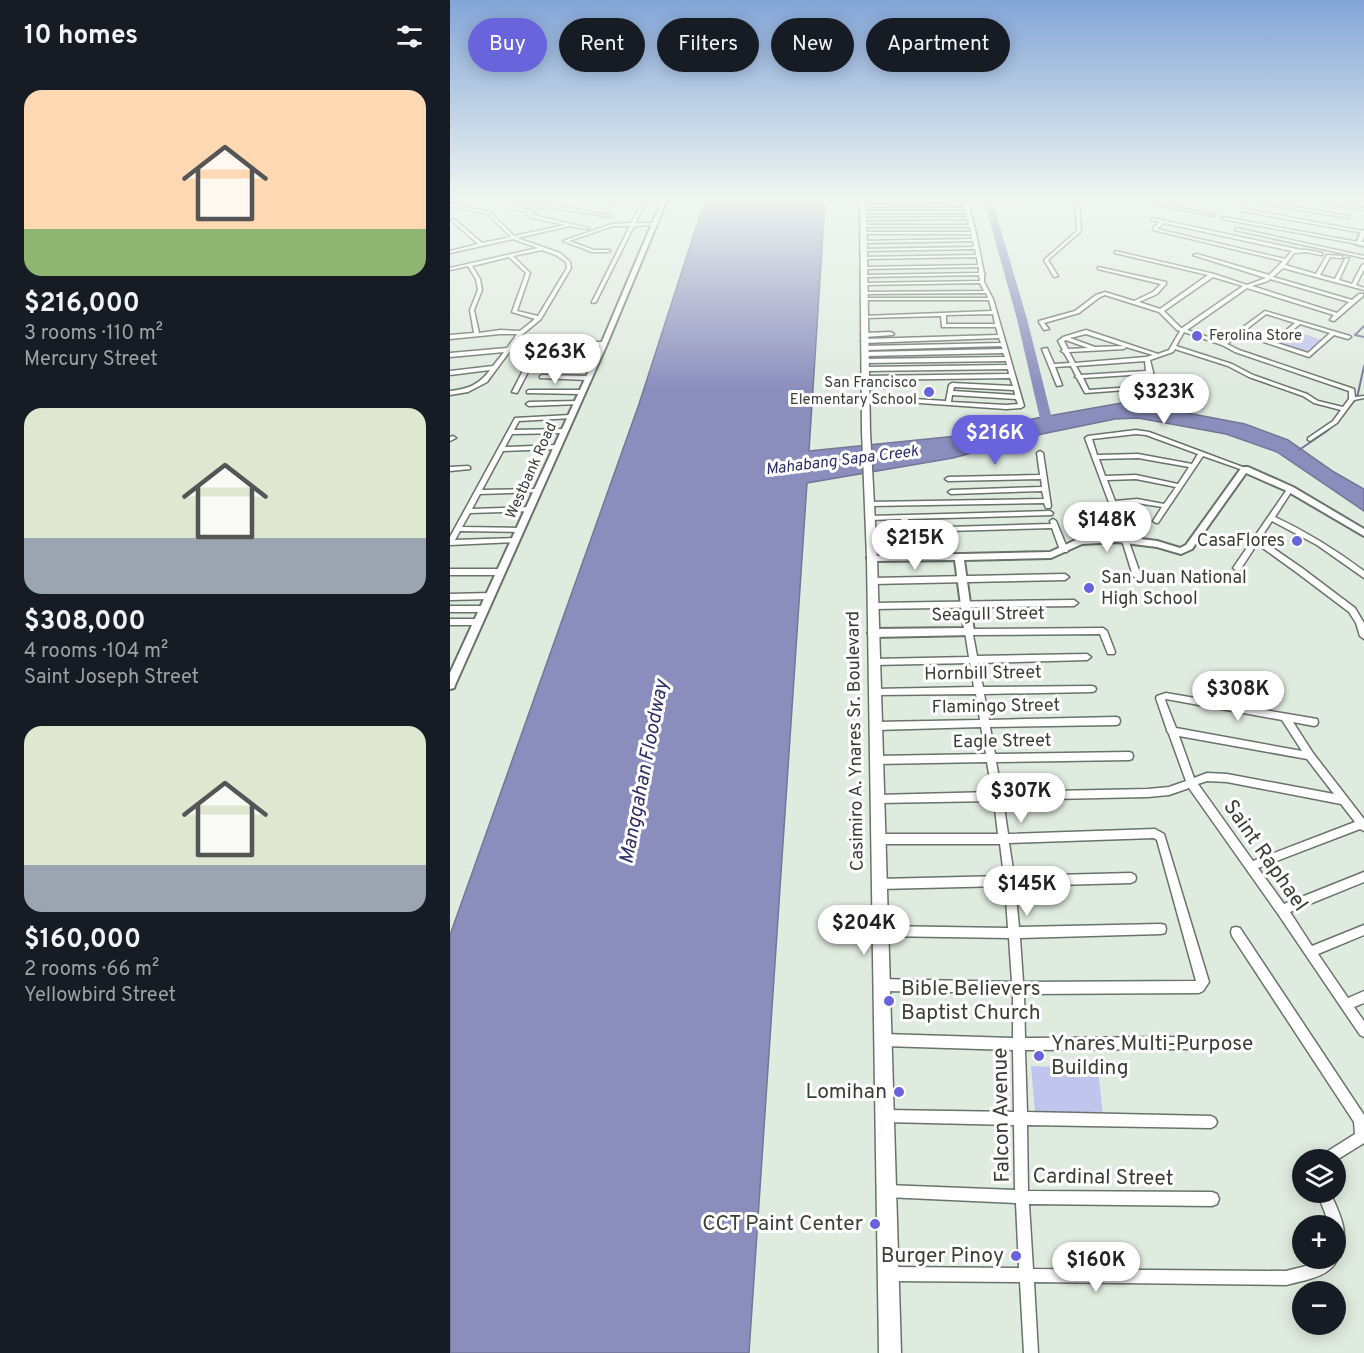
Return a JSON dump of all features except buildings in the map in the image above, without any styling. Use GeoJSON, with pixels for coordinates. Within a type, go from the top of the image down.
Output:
{"type":"FeatureCollection","features":[{"type":"Feature","properties":{"kind":"main road","name":"Casimiro A. Ynares Sr. Boulevard"},"geometry":{"type":"LineString","coordinates":[[864,263],[890,1353]]}},
{"type":"Feature","properties":{"kind":"street"},"geometry":{"type":"LineString","coordinates":[[450,269],[477,263]]}},
{"type":"Feature","properties":{"kind":"street"},"geometry":{"type":"LineString","coordinates":[[518,263],[528,273],[514,312],[539,318]]}},
{"type":"Feature","properties":{"kind":"street"},"geometry":{"type":"LineString","coordinates":[[450,393],[466,391],[485,381],[521,333],[539,318],[569,268],[567,263]]}},
{"type":"Feature","properties":{"kind":"street"},"geometry":{"type":"LineString","coordinates":[[594,302],[614,263]]}},
{"type":"Feature","properties":{"kind":"street","name":"Westbank Road"},"geometry":{"type":"LineString","coordinates":[[450,685],[638,263]]}},
{"type":"Feature","properties":{"kind":"street"},"geometry":{"type":"LineString","coordinates":[[1048,263],[1056,276]]}},
{"type":"Feature","properties":{"kind":"street"},"geometry":{"type":"LineString","coordinates":[[1163,263],[1212,275],[1338,315]]}},
{"type":"Feature","properties":{"kind":"street"},"geometry":{"type":"LineString","coordinates":[[1223,263],[1353,302]]}},
{"type":"Feature","properties":{"kind":"street"},"geometry":{"type":"LineString","coordinates":[[1236,267],[1240,263]]}},
{"type":"Feature","properties":{"kind":"street"},"geometry":{"type":"LineString","coordinates":[[1051,366],[1147,359],[1171,351],[1183,330],[1247,286],[1260,283],[1271,276],[1285,263]]}},
{"type":"Feature","properties":{"kind":"street"},"geometry":{"type":"LineString","coordinates":[[1317,276],[1325,263]]}},
{"type":"Feature","properties":{"kind":"street"},"geometry":{"type":"LineString","coordinates":[[1336,281],[1345,263]]}},
{"type":"Feature","properties":{"kind":"street"},"geometry":{"type":"LineString","coordinates":[[469,265],[478,279],[480,290],[472,310],[477,335]]}},
{"type":"Feature","properties":{"kind":"street"},"geometry":{"type":"LineString","coordinates":[[864,268],[981,266],[982,282],[985,292],[991,299],[1021,406],[865,398]]}},
{"type":"Feature","properties":{"kind":"street"},"geometry":{"type":"LineString","coordinates":[[1282,266],[1353,286],[1363,292],[1332,320]]}},
{"type":"Feature","properties":{"kind":"street"},"geometry":{"type":"LineString","coordinates":[[1353,286],[1361,276],[1363,266]]}},
{"type":"Feature","properties":{"kind":"street"},"geometry":{"type":"LineString","coordinates":[[1100,268],[1164,283],[1155,293],[1136,302]]}},
{"type":"Feature","properties":{"kind":"street"},"geometry":{"type":"LineString","coordinates":[[864,288],[982,274]]}},
{"type":"Feature","properties":{"kind":"street"},"geometry":{"type":"LineString","coordinates":[[1161,311],[1212,275]]}},
{"type":"Feature","properties":{"kind":"street"},"geometry":{"type":"LineString","coordinates":[[864,288],[982,282]]}},
{"type":"Feature","properties":{"kind":"street"},"geometry":{"type":"LineString","coordinates":[[864,288],[985,292]]}},
{"type":"Feature","properties":{"kind":"street"},"geometry":{"type":"LineString","coordinates":[[864,288],[991,299]]}},
{"type":"Feature","properties":{"kind":"street"},"geometry":{"type":"LineString","coordinates":[[1046,329],[1041,322],[1077,312],[1101,294],[1136,302],[1161,311],[1175,326],[1183,330],[1352,390],[1352,399]]}},
{"type":"Feature","properties":{"kind":"street"},"geometry":{"type":"LineString","coordinates":[[864,317],[994,312]]}},
{"type":"Feature","properties":{"kind":"street"},"geometry":{"type":"LineString","coordinates":[[1224,344],[1264,312],[1348,338]]}},
{"type":"Feature","properties":{"kind":"street"},"geometry":{"type":"LineString","coordinates":[[943,314],[944,326],[1000,330]]}},
{"type":"Feature","properties":{"kind":"street"},"geometry":{"type":"LineString","coordinates":[[1274,344],[1299,322]]}},
{"type":"Feature","properties":{"kind":"street"},"geometry":{"type":"LineString","coordinates":[[865,355],[1000,330]]}},
{"type":"Feature","properties":{"kind":"street"},"geometry":{"type":"LineString","coordinates":[[450,338],[503,332],[521,333]]}},
{"type":"Feature","properties":{"kind":"street"},"geometry":{"type":"LineString","coordinates":[[1147,359],[1151,387],[1087,392],[1064,351],[1061,341],[1086,332],[1159,355]]}},
{"type":"Feature","properties":{"kind":"street"},"geometry":{"type":"LineString","coordinates":[[1239,332],[1307,355],[1333,333]]}},
{"type":"Feature","properties":{"kind":"street"},"geometry":{"type":"LineString","coordinates":[[1065,338],[1096,349]]}},
{"type":"Feature","properties":{"kind":"street"},"geometry":{"type":"LineString","coordinates":[[555,344],[604,344]]}},
{"type":"Feature","properties":{"kind":"street"},"geometry":{"type":"LineString","coordinates":[[865,355],[1004,344]]}},
{"type":"Feature","properties":{"kind":"street"},"geometry":{"type":"LineString","coordinates":[[1064,351],[1129,346]]}},
{"type":"Feature","properties":{"kind":"street"},"geometry":{"type":"LineString","coordinates":[[1173,347],[1230,365],[1251,376],[1305,395],[1316,402],[1344,409]]}},
{"type":"Feature","properties":{"kind":"street"},"geometry":{"type":"LineString","coordinates":[[450,355],[539,348],[515,392]]}},
{"type":"Feature","properties":{"kind":"street"},"geometry":{"type":"LineString","coordinates":[[1046,350],[1059,385]]}},
{"type":"Feature","properties":{"kind":"street"},"geometry":{"type":"LineString","coordinates":[[865,355],[1006,351]]}},
{"type":"Feature","properties":{"kind":"street"},"geometry":{"type":"LineString","coordinates":[[553,353],[600,352]]}},
{"type":"Feature","properties":{"kind":"street"},"geometry":{"type":"LineString","coordinates":[[865,355],[1008,359]]}},
{"type":"Feature","properties":{"kind":"street"},"geometry":{"type":"LineString","coordinates":[[865,355],[1010,367]]}},
{"type":"Feature","properties":{"kind":"street"},"geometry":{"type":"LineString","coordinates":[[865,355],[1013,376]]}},
{"type":"Feature","properties":{"kind":"street"},"geometry":{"type":"LineString","coordinates":[[555,365],[594,365]]}},
{"type":"Feature","properties":{"kind":"street"},"geometry":{"type":"LineString","coordinates":[[1228,374],[1230,365]]}},
{"type":"Feature","properties":{"kind":"street"},"geometry":{"type":"LineString","coordinates":[[450,373],[494,368]]}},
{"type":"Feature","properties":{"kind":"street"},"geometry":{"type":"LineString","coordinates":[[1078,377],[1150,372]]}},
{"type":"Feature","properties":{"kind":"street"},"geometry":{"type":"LineString","coordinates":[[542,377],[588,378]]}},
{"type":"Feature","properties":{"kind":"street"},"geometry":{"type":"LineString","coordinates":[[948,404],[952,385],[1016,388]]}},
{"type":"Feature","properties":{"kind":"street"},"geometry":{"type":"LineString","coordinates":[[865,387],[909,386]]}},
{"type":"Feature","properties":{"kind":"street"},"geometry":{"type":"LineString","coordinates":[[529,392],[579,397]]}},
{"type":"Feature","properties":{"kind":"street"},"geometry":{"type":"LineString","coordinates":[[950,393],[1019,397]]}},
{"type":"Feature","properties":{"kind":"street"},"geometry":{"type":"LineString","coordinates":[[1310,439],[1335,422],[1352,399],[1363,396]]}},
{"type":"Feature","properties":{"kind":"street"},"geometry":{"type":"LineString","coordinates":[[538,397],[579,397]]}},
{"type":"Feature","properties":{"kind":"street"},"geometry":{"type":"LineString","coordinates":[[529,404],[579,397]]}},
{"type":"Feature","properties":{"kind":"street"},"geometry":{"type":"LineString","coordinates":[[450,543],[518,419],[570,417]]}},
{"type":"Feature","properties":{"kind":"street"},"geometry":{"type":"LineString","coordinates":[[511,432],[564,431]]}},
{"type":"Feature","properties":{"kind":"street"},"geometry":{"type":"LineString","coordinates":[[1137,576],[1113,502],[1087,440],[1090,437],[1147,433],[1290,489],[1364,533]]}},
{"type":"Feature","properties":{"kind":"street"},"geometry":{"type":"LineString","coordinates":[[500,449],[557,447]]}},
{"type":"Feature","properties":{"kind":"street"},"geometry":{"type":"LineString","coordinates":[[1040,453],[1046,501],[1064,550]]}},
{"type":"Feature","properties":{"kind":"street"},"geometry":{"type":"LineString","coordinates":[[1156,521],[1202,453]]}},
{"type":"Feature","properties":{"kind":"street"},"geometry":{"type":"LineString","coordinates":[[1094,456],[1138,456],[1193,466]]}},
{"type":"Feature","properties":{"kind":"street"},"geometry":{"type":"LineString","coordinates":[[450,469],[468,468]]}},
{"type":"Feature","properties":{"kind":"street"},"geometry":{"type":"LineString","coordinates":[[872,558],[1050,555],[1088,540],[1126,539],[1181,551],[1189,547],[1245,470]]}},
{"type":"Feature","properties":{"kind":"street"},"geometry":{"type":"LineString","coordinates":[[948,479],[1043,477]]}},
{"type":"Feature","properties":{"kind":"street"},"geometry":{"type":"LineString","coordinates":[[1102,478],[1136,477],[1179,486]]}},
{"type":"Feature","properties":{"kind":"street"},"geometry":{"type":"LineString","coordinates":[[951,492],[1044,489]]}},
{"type":"Feature","properties":{"kind":"street"},"geometry":{"type":"LineString","coordinates":[[1237,568],[1290,489]]}},
{"type":"Feature","properties":{"kind":"street"},"geometry":{"type":"LineString","coordinates":[[479,492],[538,491]]}},
{"type":"Feature","properties":{"kind":"street"},"geometry":{"type":"LineString","coordinates":[[869,504],[1046,501]]}},
{"type":"Feature","properties":{"kind":"street"},"geometry":{"type":"LineString","coordinates":[[1113,502],[1137,501],[1166,506]]}},
{"type":"Feature","properties":{"kind":"street"},"geometry":{"type":"LineString","coordinates":[[467,511],[530,509]]}},
{"type":"Feature","properties":{"kind":"street"},"geometry":{"type":"LineString","coordinates":[[870,518],[1050,513]]}},
{"type":"Feature","properties":{"kind":"street"},"geometry":{"type":"LineString","coordinates":[[904,518],[906,528],[912,530],[1055,526]]}},
{"type":"Feature","properties":{"kind":"street"},"geometry":{"type":"LineString","coordinates":[[1271,518],[1316,541],[1364,575]]}},
{"type":"Feature","properties":{"kind":"street"},"geometry":{"type":"LineString","coordinates":[[458,529],[520,530]]}},
{"type":"Feature","properties":{"kind":"street"},"geometry":{"type":"LineString","coordinates":[[450,543],[516,540]]}},
{"type":"Feature","properties":{"kind":"street"},"geometry":{"type":"LineString","coordinates":[[1256,540],[1352,610],[1360,623],[1364,636]]}},
{"type":"Feature","properties":{"kind":"street","name":"Falcon Avenue"},"geometry":{"type":"LineString","coordinates":[[959,557],[1010,881],[1018,988],[1022,1197],[1031,1353]]}},
{"type":"Feature","properties":{"kind":"street"},"geometry":{"type":"LineString","coordinates":[[450,572],[501,572]]}},
{"type":"Feature","properties":{"kind":"street"},"geometry":{"type":"LineString","coordinates":[[872,581],[1065,577]]}},
{"type":"Feature","properties":{"kind":"street"},"geometry":{"type":"LineString","coordinates":[[450,597],[490,596]]}},
{"type":"Feature","properties":{"kind":"street"},"geometry":{"type":"LineString","coordinates":[[873,606],[1074,603]]}},
{"type":"Feature","properties":{"kind":"street"},"geometry":{"type":"LineString","coordinates":[[450,609],[484,609]]}},
{"type":"Feature","properties":{"kind":"street"},"geometry":{"type":"LineString","coordinates":[[450,622],[478,622]]}},
{"type":"Feature","properties":{"kind":"street"},"geometry":{"type":"LineString","coordinates":[[1103,631],[1111,652]]}},
{"type":"Feature","properties":{"kind":"street","name":"Seagull Street"},"geometry":{"type":"LineString","coordinates":[[873,633],[1103,631]]}},
{"type":"Feature","properties":{"kind":"street"},"geometry":{"type":"LineString","coordinates":[[874,662],[1087,657]]}},
{"type":"Feature","properties":{"kind":"street"},"geometry":{"type":"LineString","coordinates":[[450,661],[460,660]]}},
{"type":"Feature","properties":{"kind":"street","name":"Hornbill Street"},"geometry":{"type":"LineString","coordinates":[[875,692],[1092,689]]}},
{"type":"Feature","properties":{"kind":"street","name":"Saint Raphael"},"geometry":{"type":"LineString","coordinates":[[1285,717],[1166,696],[1160,698],[1192,784],[1282,910],[1364,1031]]}},
{"type":"Feature","properties":{"kind":"street"},"geometry":{"type":"LineString","coordinates":[[1285,717],[1314,722]]}},
{"type":"Feature","properties":{"kind":"street"},"geometry":{"type":"LineString","coordinates":[[1251,866],[1362,825],[1310,756],[1285,717]]}},
{"type":"Feature","properties":{"kind":"street","name":"Flamingo Street"},"geometry":{"type":"LineString","coordinates":[[876,726],[1116,721]]}},
{"type":"Feature","properties":{"kind":"street"},"geometry":{"type":"LineString","coordinates":[[1171,731],[1310,756]]}},
{"type":"Feature","properties":{"kind":"street","name":"Eagle Street"},"geometry":{"type":"LineString","coordinates":[[876,760],[992,760],[1129,756]]}},
{"type":"Feature","properties":{"kind":"street"},"geometry":{"type":"LineString","coordinates":[[877,799],[1148,793],[1169,791],[1207,777],[1227,778],[1342,800]]}},
{"type":"Feature","properties":{"kind":"street"},"geometry":{"type":"LineString","coordinates":[[878,839],[1005,839],[1151,832],[1161,837],[1190,930],[1203,982],[1199,987],[1018,988],[881,984]]}},
{"type":"Feature","properties":{"kind":"street"},"geometry":{"type":"LineString","coordinates":[[1282,910],[1364,876]]}},
{"type":"Feature","properties":{"kind":"street"},"geometry":{"type":"LineString","coordinates":[[879,884],[1131,878]]}},
{"type":"Feature","properties":{"kind":"street"},"geometry":{"type":"LineString","coordinates":[[880,931],[1014,932],[1161,929]]}},
{"type":"Feature","properties":{"kind":"street"},"geometry":{"type":"LineString","coordinates":[[1310,952],[1364,930]]}},
{"type":"Feature","properties":{"kind":"street"},"geometry":{"type":"LineString","coordinates":[[1236,932],[1360,1120],[1362,1137],[1342,1149]]}},
{"type":"Feature","properties":{"kind":"street"},"geometry":{"type":"LineString","coordinates":[[1346,1005],[1364,997]]}},
{"type":"Feature","properties":{"kind":"street"},"geometry":{"type":"LineString","coordinates":[[883,1040],[1020,1044],[1188,1044]]}},
{"type":"Feature","properties":{"kind":"street"},"geometry":{"type":"LineString","coordinates":[[884,1116],[1211,1122]]}},
{"type":"Feature","properties":{"kind":"street","name":"Cardinal Street"},"geometry":{"type":"LineString","coordinates":[[886,1191],[1022,1197],[1212,1199]]}},
{"type":"Feature","properties":{"kind":"street"},"geometry":{"type":"LineString","coordinates":[[888,1274],[1286,1278],[1319,1269]]}},
{"type":"Feature","properties":{"kind":"shaded area"},"geometry":{"type":"Polygon","coordinates":[[[1292,330],[1322,340],[1308,354],[1277,344],[1292,330]]]}},
{"type":"Feature","properties":{"kind":"shaded area"},"geometry":{"type":"Polygon","coordinates":[[[1031,1066],[1098,1069],[1103,1115],[1035,1112],[1031,1066]]]}},
{"type":"Feature","properties":{"kind":"water"},"geometry":{"type":"Polygon","coordinates":[[[685,263],[821,263],[809,451],[957,436],[1037,418],[1127,402],[1245,424],[1288,440],[1334,472],[1364,489],[1364,511],[1277,452],[1226,434],[1138,418],[1115,419],[1042,434],[953,458],[807,483],[749,1353],[450,1353],[450,935],[639,404],[685,263]]]}},
{"type":"Feature","properties":{"kind":"waterway"},"geometry":{"type":"LineString","coordinates":[[1006,263],[1047,423]]}},
{"type":"Feature","properties":{"kind":"waterway"},"geometry":{"type":"LineString","coordinates":[[1364,326],[1355,335],[1364,337]]}},
{"type":"Feature","properties":{"kind":"waterway"},"geometry":{"type":"LineString","coordinates":[[1357,398],[1364,366]]}},
{"type":"Feature","properties":{"kind":"waterway"},"geometry":{"type":"LineString","coordinates":[[1347,410],[1355,400]]}},
{"type":"Feature","properties":{"kind":"waterway"},"geometry":{"type":"LineString","coordinates":[[1299,450],[1327,431],[1341,418]]}},
{"type":"Feature","properties":{"kind":"place","name":"Ferolina Store"},"geometry":{"type":"Point","coordinates":[1197,336]}},
{"type":"Feature","properties":{"kind":"place","name":"San Francisco Elementary School"},"geometry":{"type":"Point","coordinates":[929,392]}},
{"type":"Feature","properties":{"kind":"place","name":"CasaFlores"},"geometry":{"type":"Point","coordinates":[1297,541]}},
{"type":"Feature","properties":{"kind":"place","name":"San Juan National High School"},"geometry":{"type":"Point","coordinates":[1089,588]}},
{"type":"Feature","properties":{"kind":"place","name":"Bible Believers Baptist Church"},"geometry":{"type":"Point","coordinates":[889,1001]}},
{"type":"Feature","properties":{"kind":"place","name":"Ynares Multi-Purpose Building"},"geometry":{"type":"Point","coordinates":[1039,1056]}},
{"type":"Feature","properties":{"kind":"place","name":"Lomihan"},"geometry":{"type":"Point","coordinates":[899,1092]}},
{"type":"Feature","properties":{"kind":"place","name":"CCT Paint Center"},"geometry":{"type":"Point","coordinates":[875,1224]}},
{"type":"Feature","properties":{"kind":"place","name":"Burger Pinoy"},"geometry":{"type":"Point","coordinates":[1016,1256]}},
{"type":"Feature","properties":{"kind":"water label","name":"Mahabang Sapa Creek"},"geometry":{"type":"Point","coordinates":[842,461]}},
{"type":"Feature","properties":{"kind":"water label","name":"Manggahan Floodway"},"geometry":{"type":"Point","coordinates":[645,772]}}]}
